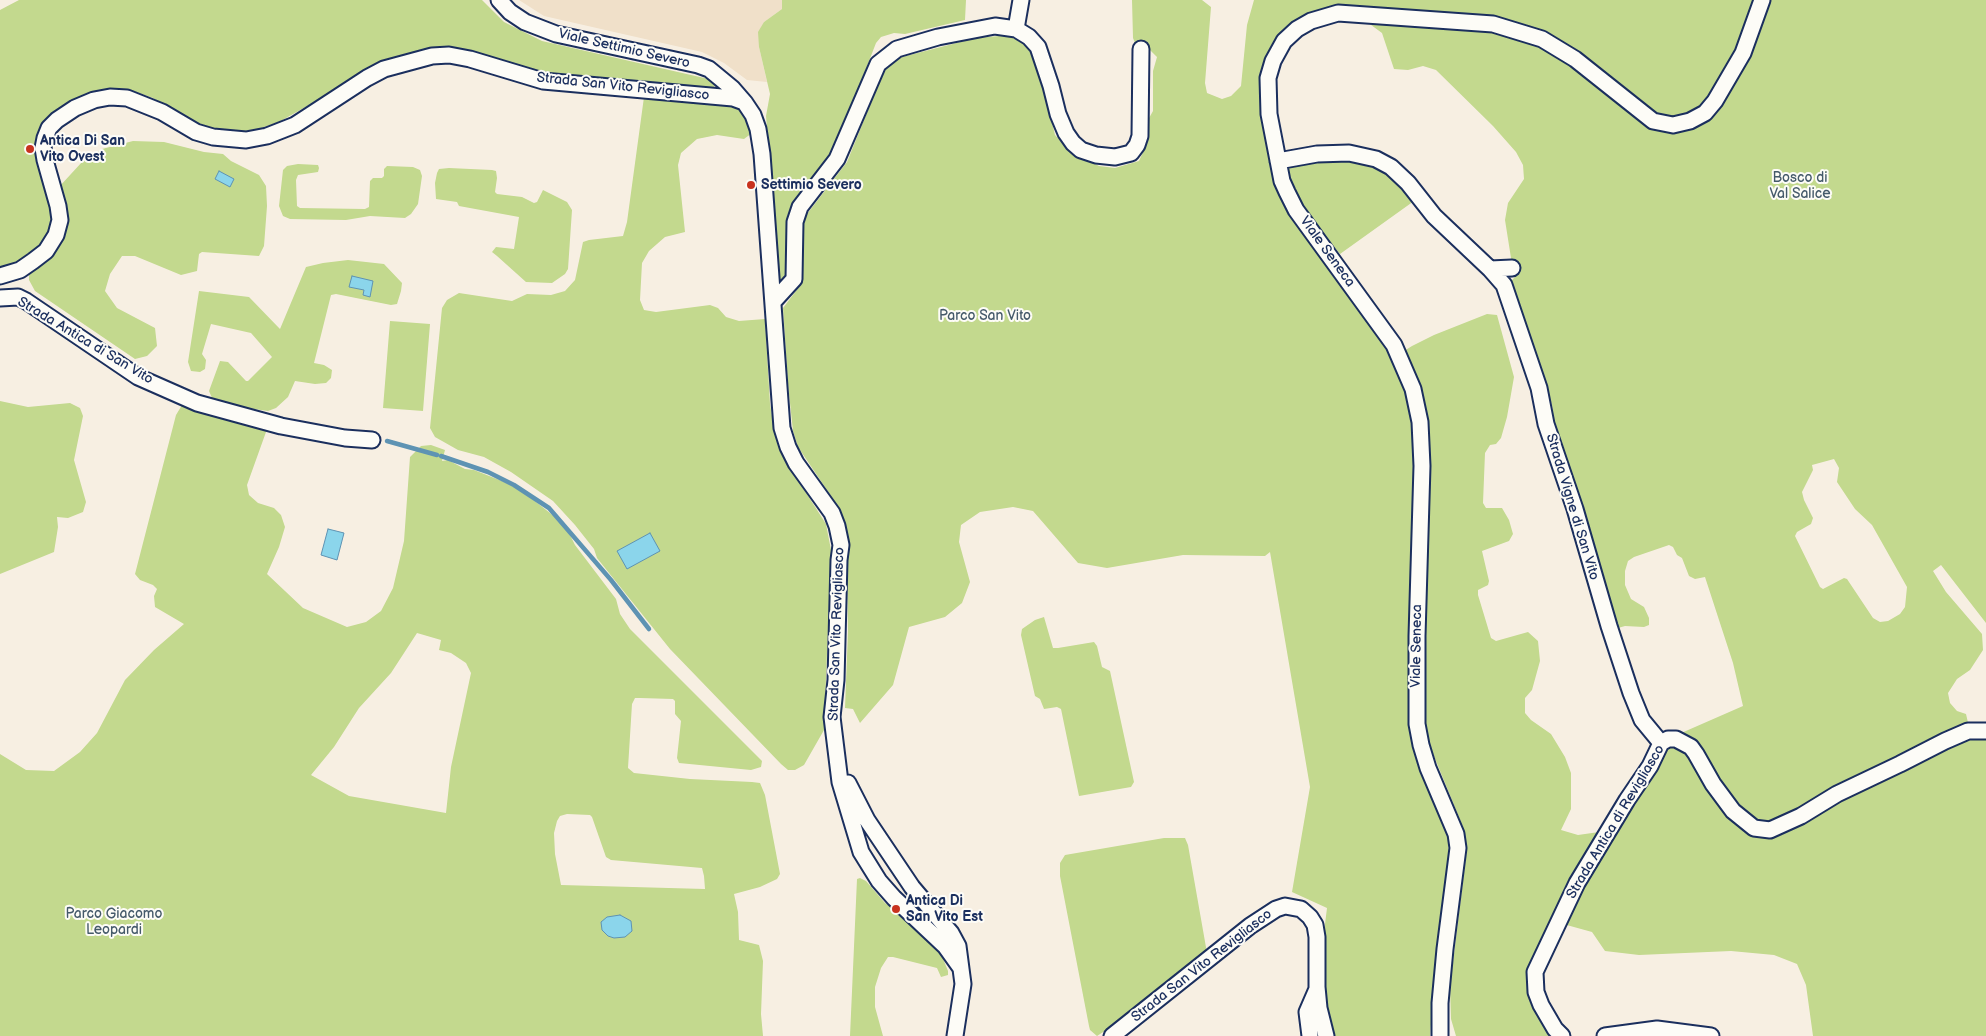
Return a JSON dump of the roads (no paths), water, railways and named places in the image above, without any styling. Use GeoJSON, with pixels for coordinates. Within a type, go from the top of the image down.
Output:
{"type":"FeatureCollection","features":[{"type":"Feature","properties":{"kind":"street","name":"Viale Settimio Severo"},"geometry":{"type":"LineString","coordinates":[[499,0],[510,12],[525,22],[556,34],[709,69],[725,81],[746,103]]}},
{"type":"Feature","properties":{"kind":"street"},"geometry":{"type":"LineString","coordinates":[[1016,29],[1020,0]]}},
{"type":"Feature","properties":{"kind":"street","name":"Viale Seneca"},"geometry":{"type":"LineString","coordinates":[[1440,1036],[1440,1003],[1444,949],[1458,848],[1456,834],[1428,768],[1417,724],[1417,636],[1422,466],[1420,422],[1413,389],[1394,345],[1296,210],[1282,181],[1268,107],[1268,78],[1273,61],[1284,41],[1297,29],[1325,16],[1338,13],[1493,24],[1542,39],[1575,59],[1653,120],[1673,125],[1690,121],[1706,113],[1715,101],[1743,53],[1762,0]]}},
{"type":"Feature","properties":{"kind":"street"},"geometry":{"type":"LineString","coordinates":[[773,302],[794,279],[795,222],[800,207],[837,159],[878,64],[897,49],[938,37],[995,26],[1016,29],[1038,46],[1052,86],[1058,114],[1066,133],[1073,143],[1081,150],[1096,155],[1115,157],[1131,152],[1138,145],[1140,136],[1141,49]]}},
{"type":"Feature","properties":{"kind":"street","name":"Strada San Vito Revigliasco"},"geometry":{"type":"LineString","coordinates":[[0,276],[20,270],[33,261],[46,251],[56,235],[60,220],[58,206],[44,160],[44,138],[49,128],[57,120],[75,108],[94,100],[110,97],[127,98],[162,112],[196,132],[213,137],[246,140],[267,136],[295,125],[384,69],[432,56],[449,55],[470,59],[543,81],[733,98],[746,103],[758,129],[761,146],[782,428],[796,463],[832,513],[838,526],[841,545],[836,680],[832,717],[840,782],[861,852],[879,881],[894,898],[945,946],[960,966]]}},
{"type":"Feature","properties":{"kind":"street","name":"Strada Vigne di San Vito"},"geometry":{"type":"LineString","coordinates":[[1278,161],[1317,154],[1349,153],[1376,159],[1391,167],[1434,216],[1470,248],[1504,285],[1539,388],[1546,424],[1575,509],[1609,626],[1631,693],[1642,720],[1661,743]]}},
{"type":"Feature","properties":{"kind":"street"},"geometry":{"type":"LineString","coordinates":[[1490,269],[1512,268]]}},
{"type":"Feature","properties":{"kind":"street","name":"Strada Antica di San Vito"},"geometry":{"type":"LineString","coordinates":[[0,298],[18,297],[26,301],[138,377],[197,403],[281,426],[346,438],[372,440]]}},
{"type":"Feature","properties":{"kind":"street","name":"Strada Antica di Revigliasco"},"geometry":{"type":"LineString","coordinates":[[1562,1036],[1555,1029],[1541,1005],[1536,992],[1535,972],[1577,883],[1622,808],[1650,766],[1661,743],[1668,739],[1676,739],[1691,747],[1733,810],[1754,828],[1770,830],[1801,816],[1837,794],[1945,741],[1968,731],[1986,731]]}},
{"type":"Feature","properties":{"kind":"street","name":"Strada San Vito Revigliasco"},"geometry":{"type":"LineString","coordinates":[[838,758],[852,795],[867,820],[912,887],[951,933],[958,946],[963,984],[956,1036]]}},
{"type":"Feature","properties":{"kind":"street","name":"Strada San Vito Revigliasco"},"geometry":{"type":"LineString","coordinates":[[1112,1036],[1250,926],[1276,909],[1285,906],[1301,909],[1310,916],[1315,925],[1317,937],[1317,987],[1326,1036]]}},
{"type":"Feature","properties":{"kind":"street","name":"Strada San Vito Revigliasco"},"geometry":{"type":"LineString","coordinates":[[1310,1036],[1307,1012],[1317,987]]}},
{"type":"Feature","properties":{"kind":"street"},"geometry":{"type":"LineString","coordinates":[[1605,1036],[1656,1029],[1711,1036]]}},
{"type":"Feature","properties":{"kind":"water"},"geometry":{"type":"Polygon","coordinates":[[[219,171],[234,179],[230,187],[215,179],[219,171]]]}},
{"type":"Feature","properties":{"kind":"water"},"geometry":{"type":"Polygon","coordinates":[[[352,276],[373,281],[370,297],[363,295],[364,290],[349,287],[352,276]]]}},
{"type":"Feature","properties":{"kind":"water"},"geometry":{"type":"Polygon","coordinates":[[[328,529],[344,533],[337,560],[321,555],[328,529]]]}},
{"type":"Feature","properties":{"kind":"water"},"geometry":{"type":"Polygon","coordinates":[[[650,533],[660,551],[627,569],[617,551],[650,533]]]}},
{"type":"Feature","properties":{"kind":"water"},"geometry":{"type":"Polygon","coordinates":[[[620,915],[631,921],[632,931],[625,937],[614,938],[608,936],[602,930],[601,922],[607,917],[620,915]]]}},
{"type":"Feature","properties":{"kind":"waterway"},"geometry":{"type":"LineString","coordinates":[[387,441],[437,455]]}},
{"type":"Feature","properties":{"kind":"waterway"},"geometry":{"type":"LineString","coordinates":[[441,456],[488,472],[514,485],[549,508],[611,580],[649,629]]}},
{"type":"Feature","properties":{"kind":"place","name":"Antica Di San Vito Ovest"},"geometry":{"type":"Point","coordinates":[30,149]}},
{"type":"Feature","properties":{"kind":"place","name":"Settimio Severo"},"geometry":{"type":"Point","coordinates":[751,185]}},
{"type":"Feature","properties":{"kind":"place","name":"Antica Di San Vito Est"},"geometry":{"type":"Point","coordinates":[896,909]}},
{"type":"Feature","properties":{"kind":"park label","name":"Bosco di Val Salice"},"geometry":{"type":"Point","coordinates":[1800,186]}},
{"type":"Feature","properties":{"kind":"park label","name":"Parco San Vito"},"geometry":{"type":"Point","coordinates":[985,316]}},
{"type":"Feature","properties":{"kind":"park label","name":"Parco Giacomo Leopardi"},"geometry":{"type":"Point","coordinates":[114,922]}}]}
